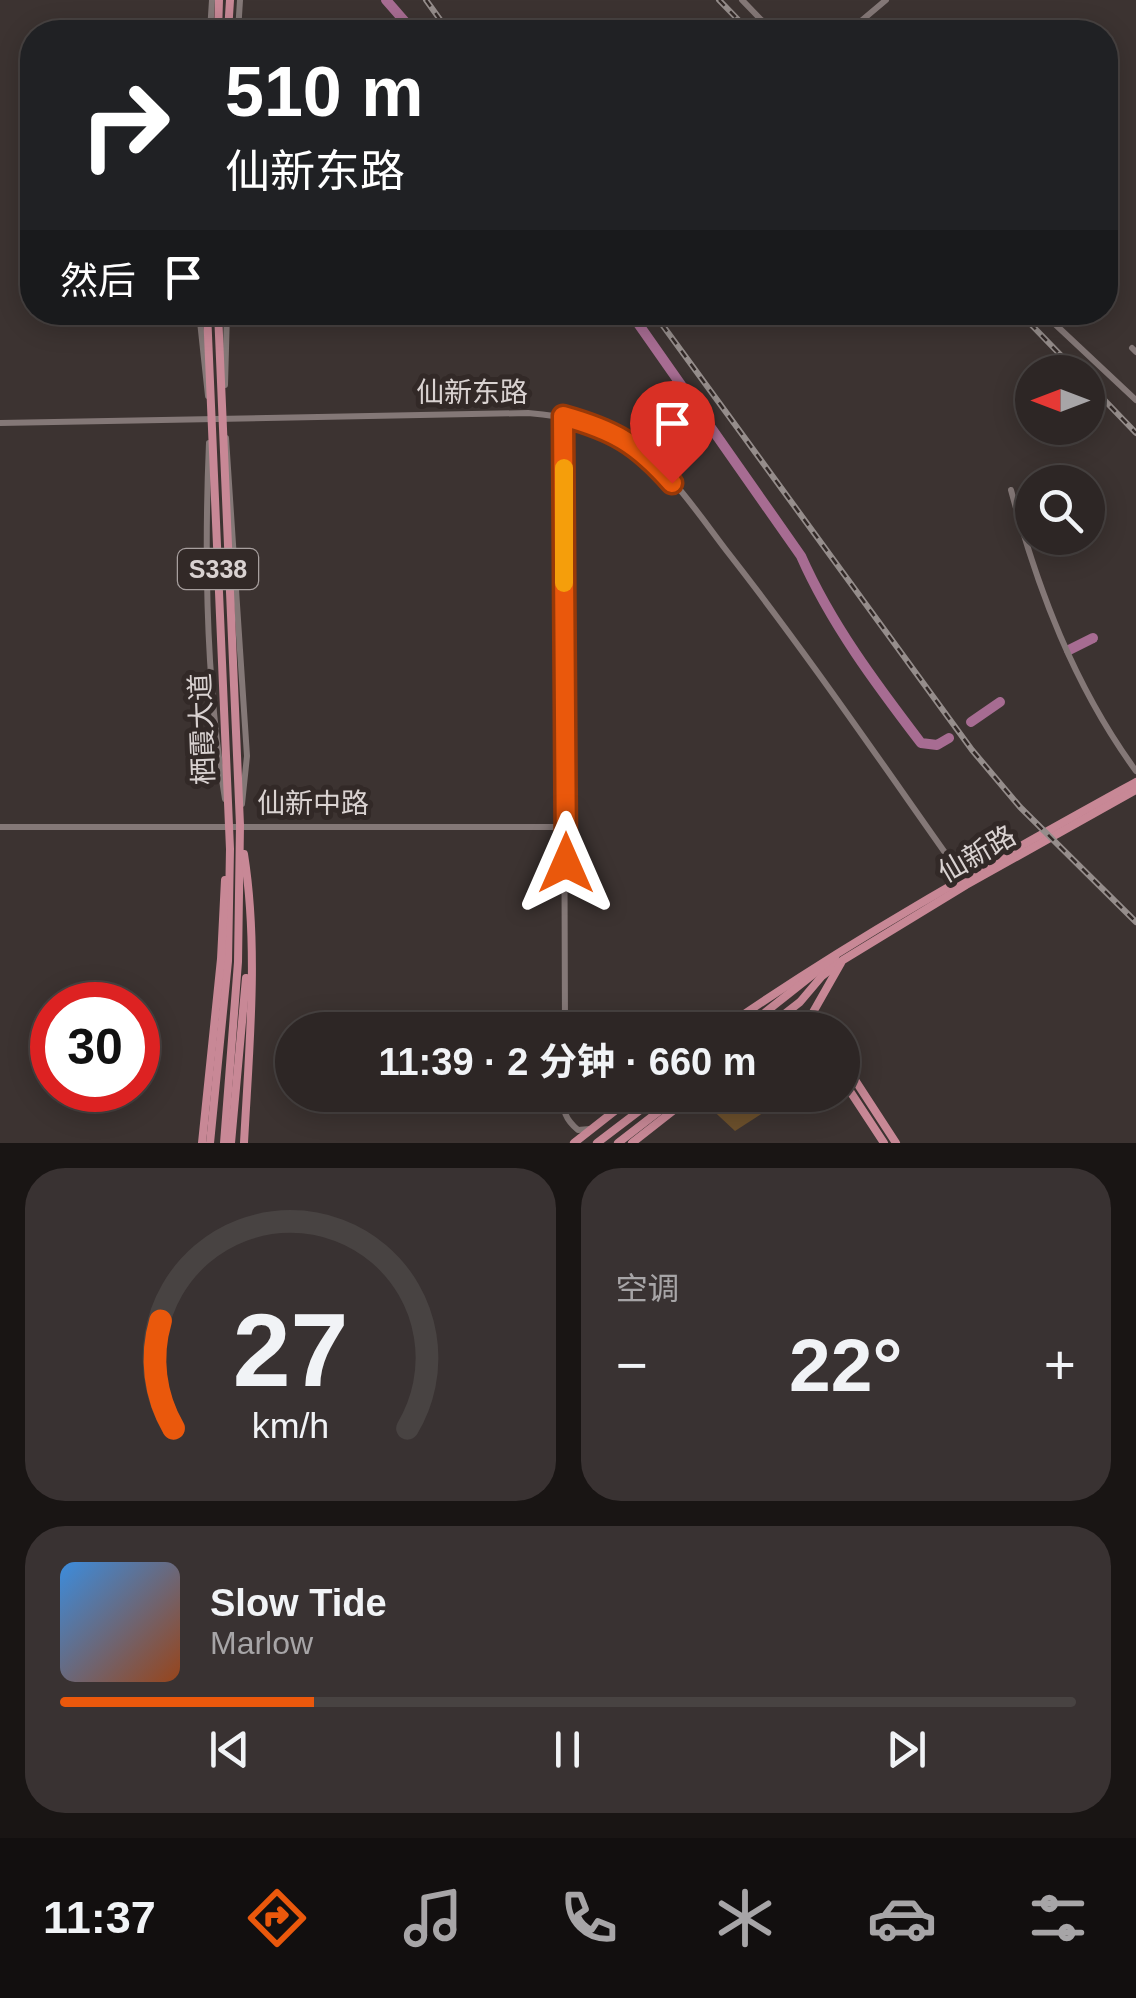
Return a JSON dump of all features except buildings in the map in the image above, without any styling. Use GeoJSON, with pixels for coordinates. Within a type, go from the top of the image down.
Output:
{"type":"FeatureCollection","features":[{"type":"Feature","properties":{"kind":"main road","name":"栖霞大道"},"geometry":{"type":"LineString","coordinates":[[207,325],[229,826],[228,961],[210,1143]]}},
{"type":"Feature","properties":{"kind":"main road","name":"栖霞大道"},"geometry":{"type":"LineString","coordinates":[[219,325],[240,825],[230,1143]]}},
{"type":"Feature","properties":{"kind":"main road","name":"仙新路"},"geometry":{"type":"LineString","coordinates":[[748,1012],[866,932],[1136,782]]}},
{"type":"Feature","properties":{"kind":"main road","name":"仙新路"},"geometry":{"type":"LineString","coordinates":[[787,1012],[843,960],[966,885],[1136,790]]}},
{"type":"Feature","properties":{"kind":"main road"},"geometry":{"type":"LineString","coordinates":[[240,825],[251,896],[244,1143]]}},
{"type":"Feature","properties":{"kind":"main road"},"geometry":{"type":"LineString","coordinates":[[202,1143],[221,959],[229,826]]}},
{"type":"Feature","properties":{"kind":"main road","name":"仙新路"},"geometry":{"type":"LineString","coordinates":[[766,1012],[866,932]]}},
{"type":"Feature","properties":{"kind":"main road"},"geometry":{"type":"LineString","coordinates":[[230,1143],[250,947]]}},
{"type":"Feature","properties":{"kind":"main road","name":"仙新路"},"geometry":{"type":"LineString","coordinates":[[810,1012],[843,960]]}},
{"type":"Feature","properties":{"kind":"main road"},"geometry":{"type":"LineString","coordinates":[[860,1088],[896,1143]]}},
{"type":"Feature","properties":{"kind":"main road"},"geometry":{"type":"LineString","coordinates":[[860,1106],[884,1143]]}},
{"type":"Feature","properties":{"kind":"main road"},"geometry":{"type":"LineString","coordinates":[[574,1143],[613,1112]]}},
{"type":"Feature","properties":{"kind":"main road"},"geometry":{"type":"LineString","coordinates":[[598,1143],[638,1112]]}},
{"type":"Feature","properties":{"kind":"main road"},"geometry":{"type":"LineString","coordinates":[[618,1143],[658,1112]]}},
{"type":"Feature","properties":{"kind":"main road"},"geometry":{"type":"LineString","coordinates":[[632,1143],[672,1112]]}},
{"type":"Feature","properties":{"kind":"main road"},"geometry":{"type":"LineString","coordinates":[[592,1128],[609,1143]]}},
{"type":"Feature","properties":{"kind":"street"},"geometry":{"type":"LineString","coordinates":[[742,0],[761,20]]}},
{"type":"Feature","properties":{"kind":"street"},"geometry":{"type":"LineString","coordinates":[[862,20],[886,0]]}},
{"type":"Feature","properties":{"kind":"street"},"geometry":{"type":"LineString","coordinates":[[200,325],[211,417]]}},
{"type":"Feature","properties":{"kind":"street"},"geometry":{"type":"LineString","coordinates":[[224,417],[227,325]]}},
{"type":"Feature","properties":{"kind":"street"},"geometry":{"type":"LineString","coordinates":[[1056,325],[1136,400]]}},
{"type":"Feature","properties":{"kind":"street","name":"仙新东路"},"geometry":{"type":"LineString","coordinates":[[0,423],[528,414],[563,416],[602,427],[625,438],[654,462],[756,588],[963,878]]}},
{"type":"Feature","properties":{"kind":"street"},"geometry":{"type":"LineString","coordinates":[[563,416],[564,1012]]}},
{"type":"Feature","properties":{"kind":"street"},"geometry":{"type":"LineString","coordinates":[[1011,490],[1058,638],[1136,771]]}},
{"type":"Feature","properties":{"kind":"street","name":"仙新中路"},"geometry":{"type":"LineString","coordinates":[[0,827],[566,827]]}},
{"type":"Feature","properties":{"kind":"street"},"geometry":{"type":"LineString","coordinates":[[564,1112],[572,1124],[586,1131],[592,1128]]}},
{"type":"Feature","properties":{"kind":"shaded area"},"geometry":{"type":"Polygon","coordinates":[[[715,1112],[765,1112],[735,1131],[715,1112]]]}},
{"type":"Feature","properties":{"kind":"waterway"},"geometry":{"type":"LineString","coordinates":[[386,0],[404,20]]}},
{"type":"Feature","properties":{"kind":"waterway"},"geometry":{"type":"LineString","coordinates":[[639,325],[801,556],[840,629],[904,721],[921,743],[937,745],[949,738]]}},
{"type":"Feature","properties":{"kind":"waterway"},"geometry":{"type":"LineString","coordinates":[[1069,650],[1093,638]]}},
{"type":"Feature","properties":{"kind":"waterway"},"geometry":{"type":"LineString","coordinates":[[971,722],[1000,702]]}},
{"type":"Feature","properties":{"kind":"railway"},"geometry":{"type":"LineString","coordinates":[[426,0],[440,20]]}},
{"type":"Feature","properties":{"kind":"railway"},"geometry":{"type":"LineString","coordinates":[[719,0],[738,20]]}},
{"type":"Feature","properties":{"kind":"railway"},"geometry":{"type":"LineString","coordinates":[[662,325],[972,750],[1020,807],[1136,922]]}},
{"type":"Feature","properties":{"kind":"railway"},"geometry":{"type":"LineString","coordinates":[[1032,325],[1061,355]]}},
{"type":"Feature","properties":{"kind":"railway"},"geometry":{"type":"LineString","coordinates":[[1105,401],[1136,433]]}},
{"type":"Feature","properties":{"kind":"slow traffic"},"geometry":{"type":"LineString","coordinates":[[564,468],[564,583]]}},
{"type":"Feature","properties":{"kind":"route"},"geometry":{"type":"LineString","coordinates":[[566,863],[563,416],[625,438],[672,483]]}}]}
